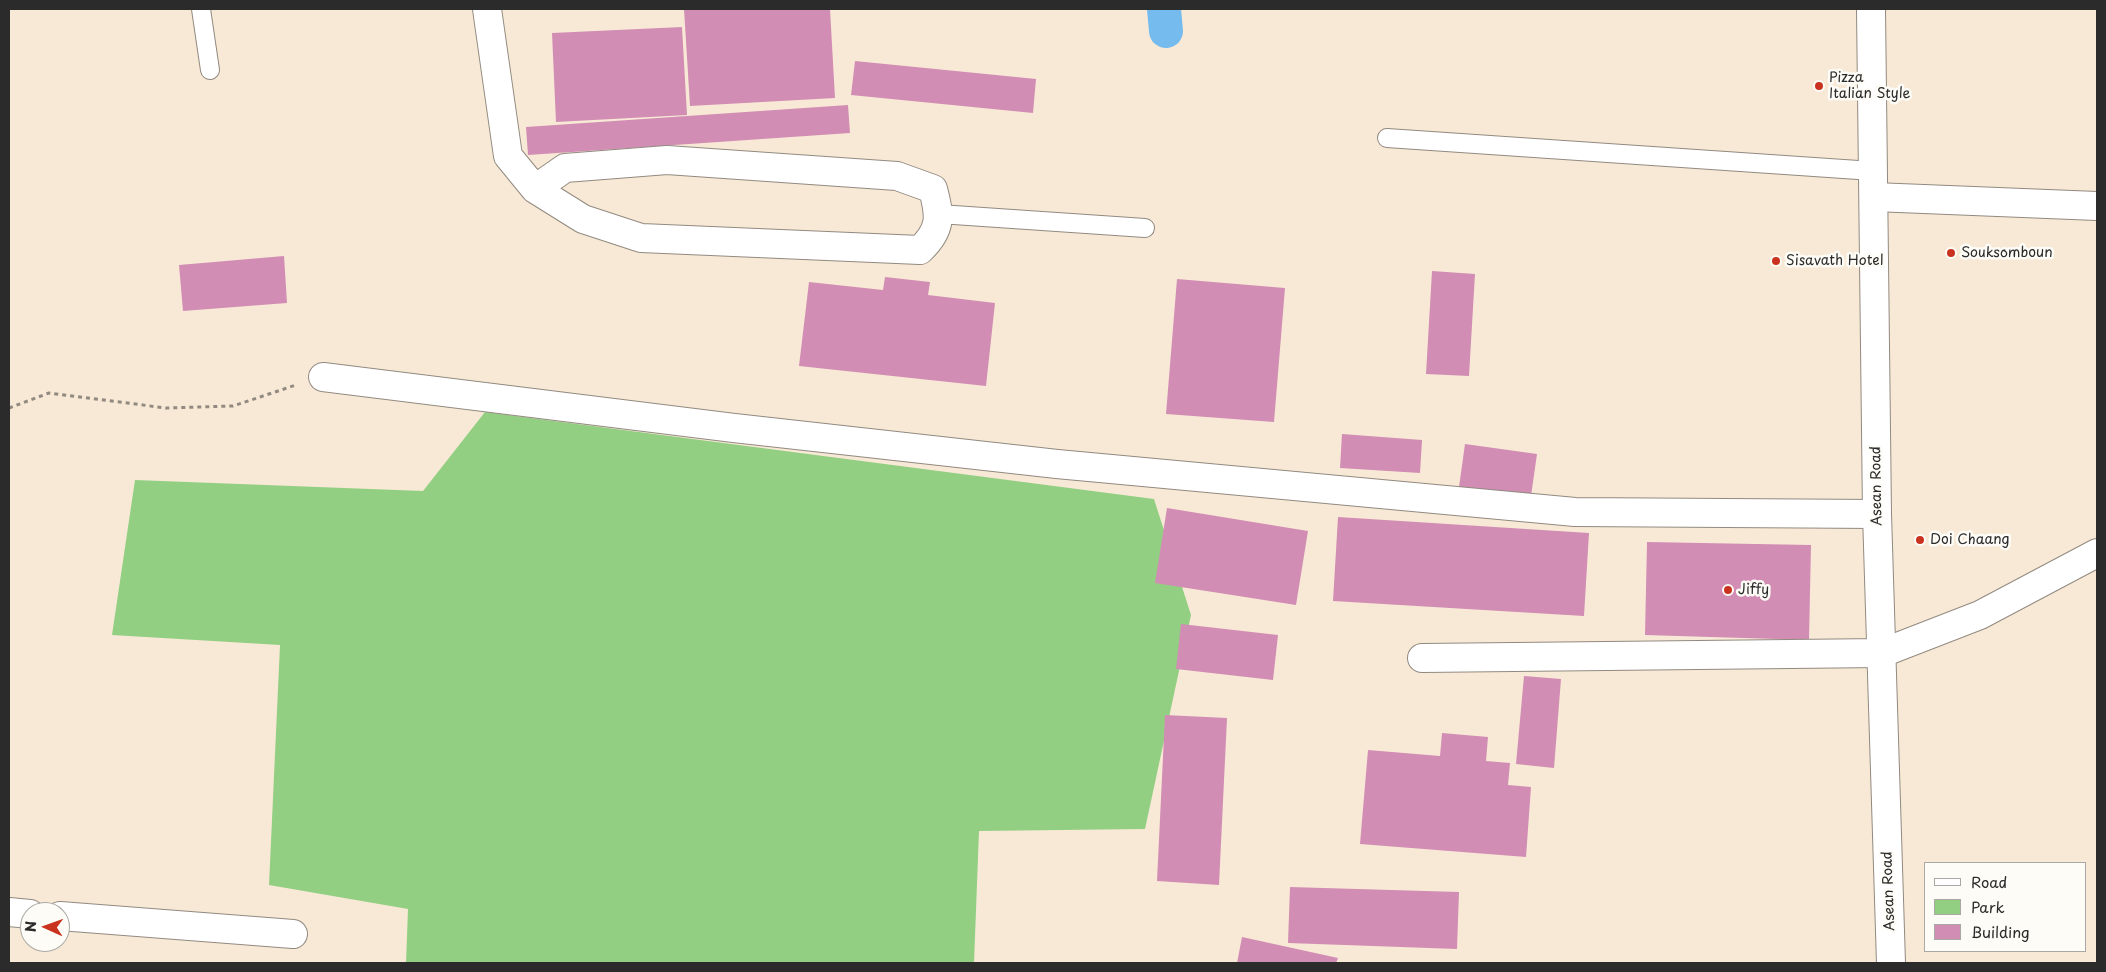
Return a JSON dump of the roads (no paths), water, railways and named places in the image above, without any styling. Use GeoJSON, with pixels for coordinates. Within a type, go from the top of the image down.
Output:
{"type":"FeatureCollection","features":[{"type":"Feature","properties":{"kind":"street"},"geometry":{"type":"LineString","coordinates":[[487,9],[508,156],[535,189],[583,219],[641,238],[920,250],[932,238],[939,214],[932,189],[897,176],[667,160],[565,168],[535,189]]}},
{"type":"Feature","properties":{"kind":"street","name":"Asean Road"},"geometry":{"type":"LineString","coordinates":[[1871,9],[1877,514],[1891,963]]}},
{"type":"Feature","properties":{"kind":"street"},"geometry":{"type":"LineString","coordinates":[[1874,184],[2097,206]]}},
{"type":"Feature","properties":{"kind":"street"},"geometry":{"type":"LineString","coordinates":[[323,377],[734,428],[1057,464],[1576,512],[1877,514]]}},
{"type":"Feature","properties":{"kind":"street"},"geometry":{"type":"LineString","coordinates":[[1422,658],[1882,653],[1980,615],[2097,553]]}},
{"type":"Feature","properties":{"kind":"street"},"geometry":{"type":"LineString","coordinates":[[70,917],[293,934]]}},
{"type":"Feature","properties":{"kind":"lane"},"geometry":{"type":"LineString","coordinates":[[201,9],[210,70]]}},
{"type":"Feature","properties":{"kind":"lane"},"geometry":{"type":"LineString","coordinates":[[1387,138],[1874,184]]}},
{"type":"Feature","properties":{"kind":"lane"},"geometry":{"type":"LineString","coordinates":[[939,214],[1145,228]]}},
{"type":"Feature","properties":{"kind":"waterway"},"geometry":{"type":"LineString","coordinates":[[1164,9],[1166,31]]}},
{"type":"Feature","properties":{"kind":"place","name":"Pizza Italian Style"},"geometry":{"type":"Point","coordinates":[1819,86]}},
{"type":"Feature","properties":{"kind":"place","name":"Souksomboun"},"geometry":{"type":"Point","coordinates":[1951,253]}},
{"type":"Feature","properties":{"kind":"place","name":"Sisavath Hotel"},"geometry":{"type":"Point","coordinates":[1776,261]}},
{"type":"Feature","properties":{"kind":"place","name":"Doi Chaang"},"geometry":{"type":"Point","coordinates":[1920,540]}},
{"type":"Feature","properties":{"kind":"place","name":"Jiffy"},"geometry":{"type":"Point","coordinates":[1728,590]}}]}
